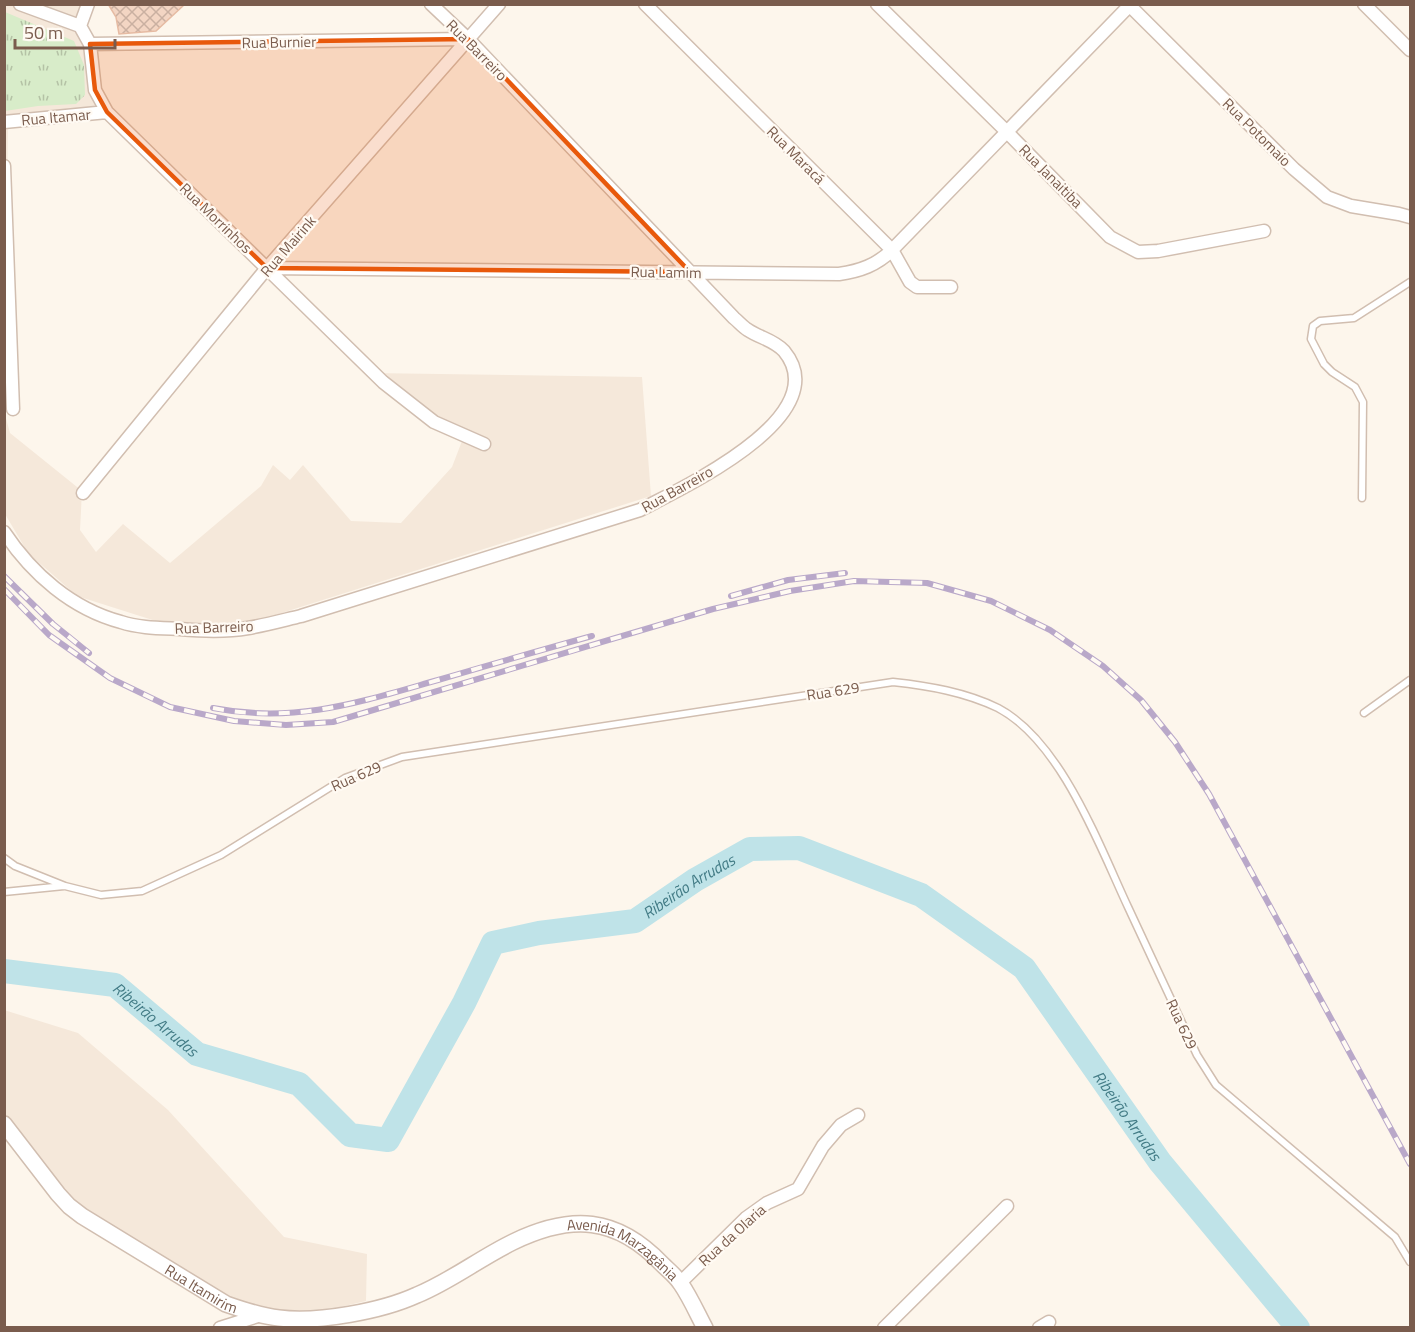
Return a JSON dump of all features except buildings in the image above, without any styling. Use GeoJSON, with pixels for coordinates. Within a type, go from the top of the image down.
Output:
{"type":"FeatureCollection","features":[{"type":"Feature","properties":{"kind":"street"},"geometry":{"type":"LineString","coordinates":[[20,4],[80,26],[88,4]]}},
{"type":"Feature","properties":{"kind":"street","name":"Rua Barreiro"},"geometry":{"type":"LineString","coordinates":[[4,532],[40,574],[71,602],[87,610],[122,623],[152,628],[202,631],[246,629],[301,616],[640,510],[738,454],[772,427],[790,401],[795,383],[795,373],[784,351],[734,318],[468,39],[431,4]]}},
{"type":"Feature","properties":{"kind":"street","name":"Rua Mairink"},"geometry":{"type":"LineString","coordinates":[[83,493],[267,268],[499,4]]}},
{"type":"Feature","properties":{"kind":"street","name":"Rua Maracá"},"geometry":{"type":"LineString","coordinates":[[645,4],[892,250],[910,282],[916,286],[951,287]]}},
{"type":"Feature","properties":{"kind":"street","name":"Rua Janaitiba"},"geometry":{"type":"LineString","coordinates":[[877,4],[1110,237],[1138,252],[1158,251],[1264,231]]}},
{"type":"Feature","properties":{"kind":"street"},"geometry":{"type":"LineString","coordinates":[[1364,4],[1410,50]]}},
{"type":"Feature","properties":{"kind":"street","name":"Rua Lamim"},"geometry":{"type":"LineString","coordinates":[[267,268],[839,274],[862,270],[883,259],[1130,5]]}},
{"type":"Feature","properties":{"kind":"street","name":"Rua Potomaio"},"geometry":{"type":"LineString","coordinates":[[1130,5],[1294,169],[1327,197],[1351,206],[1410,217]]}},
{"type":"Feature","properties":{"kind":"street","name":"Rua Morrinhos"},"geometry":{"type":"LineString","coordinates":[[80,26],[90,44],[95,90],[107,112],[382,382],[434,422],[484,444]]}},
{"type":"Feature","properties":{"kind":"street","name":"Rua Burnier"},"geometry":{"type":"LineString","coordinates":[[90,44],[468,39]]}},
{"type":"Feature","properties":{"kind":"street","name":"Rua Itamar"},"geometry":{"type":"LineString","coordinates":[[4,122],[107,112]]}},
{"type":"Feature","properties":{"kind":"street"},"geometry":{"type":"LineString","coordinates":[[4,166],[13,410]]}},
{"type":"Feature","properties":{"kind":"street","name":"Rua da Olaria"},"geometry":{"type":"LineString","coordinates":[[680,1283],[746,1218],[767,1203],[798,1189],[823,1146],[841,1125],[858,1115]]}},
{"type":"Feature","properties":{"kind":"street","name":"Rua Itamirim"},"geometry":{"type":"LineString","coordinates":[[4,1124],[58,1194],[82,1216],[226,1304],[261,1315],[297,1320],[327,1317],[391,1304],[418,1295],[512,1242]]}},
{"type":"Feature","properties":{"kind":"street"},"geometry":{"type":"LineString","coordinates":[[884,1328],[1007,1206]]}},
{"type":"Feature","properties":{"kind":"street","name":"Avenida Marzagânia"},"geometry":{"type":"LineString","coordinates":[[512,1242],[542,1229],[570,1224],[591,1224],[615,1230],[633,1238],[647,1248],[680,1283],[705,1328]]}},
{"type":"Feature","properties":{"kind":"street"},"geometry":{"type":"LineString","coordinates":[[220,1328],[261,1315]]}},
{"type":"Feature","properties":{"kind":"lane"},"geometry":{"type":"LineString","coordinates":[[1362,498],[1363,402],[1355,387],[1324,364],[1311,339],[1313,326],[1320,321],[1354,318],[1410,282]]}},
{"type":"Feature","properties":{"kind":"lane"},"geometry":{"type":"LineString","coordinates":[[1364,713],[1410,680]]}},
{"type":"Feature","properties":{"kind":"lane","name":"Rua 629"},"geometry":{"type":"LineString","coordinates":[[4,858],[15,866],[64,886],[101,894],[142,891],[221,855],[345,778],[402,757],[893,682],[937,687],[999,709],[1025,728],[1047,752],[1066,777],[1197,1055],[1216,1085],[1395,1237],[1410,1262]]}},
{"type":"Feature","properties":{"kind":"lane"},"geometry":{"type":"LineString","coordinates":[[4,892],[64,886]]}},
{"type":"Feature","properties":{"kind":"highlighted area"},"geometry":{"type":"Polygon","coordinates":[[[468,39],[690,272],[267,268],[107,112],[95,90],[90,44],[468,39]]]}},
{"type":"Feature","properties":{"kind":"shaded area"},"geometry":{"type":"Polygon","coordinates":[[[5,5],[88,5],[78,20],[98,108],[8,123],[5,377],[5,5]]]}},
{"type":"Feature","properties":{"kind":"shaded area"},"geometry":{"type":"Polygon","coordinates":[[[370,373],[642,377],[651,496],[244,625],[162,623],[77,596],[28,553],[5,514],[4,411],[10,433],[82,491],[80,530],[96,552],[123,524],[170,563],[261,486],[273,465],[290,480],[303,465],[351,521],[401,523],[452,467],[462,441],[370,373]]]}},
{"type":"Feature","properties":{"kind":"shaded area"},"geometry":{"type":"Polygon","coordinates":[[[4,1010],[78,1033],[168,1110],[284,1237],[367,1254],[366,1301],[288,1319],[219,1308],[73,1206],[5,1128],[4,1010]]]}},
{"type":"Feature","properties":{"kind":"green space"},"geometry":{"type":"Polygon","coordinates":[[[5,12],[74,41],[84,65],[85,95],[76,104],[5,111],[5,12]]]}},
{"type":"Feature","properties":{"kind":"waterway","name":"Ribeirão Arrudas"},"geometry":{"type":"LineString","coordinates":[[4,971],[115,985],[197,1054],[299,1084],[350,1135],[388,1140],[464,1003],[493,943],[539,933],[635,921],[695,880],[750,849],[799,848],[921,895],[1024,968],[1160,1162],[1298,1328]]}},
{"type":"Feature","properties":{"kind":"railway"},"geometry":{"type":"LineString","coordinates":[[731,596],[788,580],[845,573]]}},
{"type":"Feature","properties":{"kind":"railway"},"geometry":{"type":"LineString","coordinates":[[4,576],[53,624],[89,653]]}},
{"type":"Feature","properties":{"kind":"railway"},"geometry":{"type":"LineString","coordinates":[[4,589],[49,635],[110,678],[170,707],[234,721],[286,725],[333,722],[713,609],[790,591],[854,581],[927,583],[991,601],[1050,630],[1103,666],[1141,700],[1175,742],[1209,794],[1410,1164]]}},
{"type":"Feature","properties":{"kind":"railway"},"geometry":{"type":"LineString","coordinates":[[213,708],[272,713],[300,712],[354,703],[592,636]]}}]}
